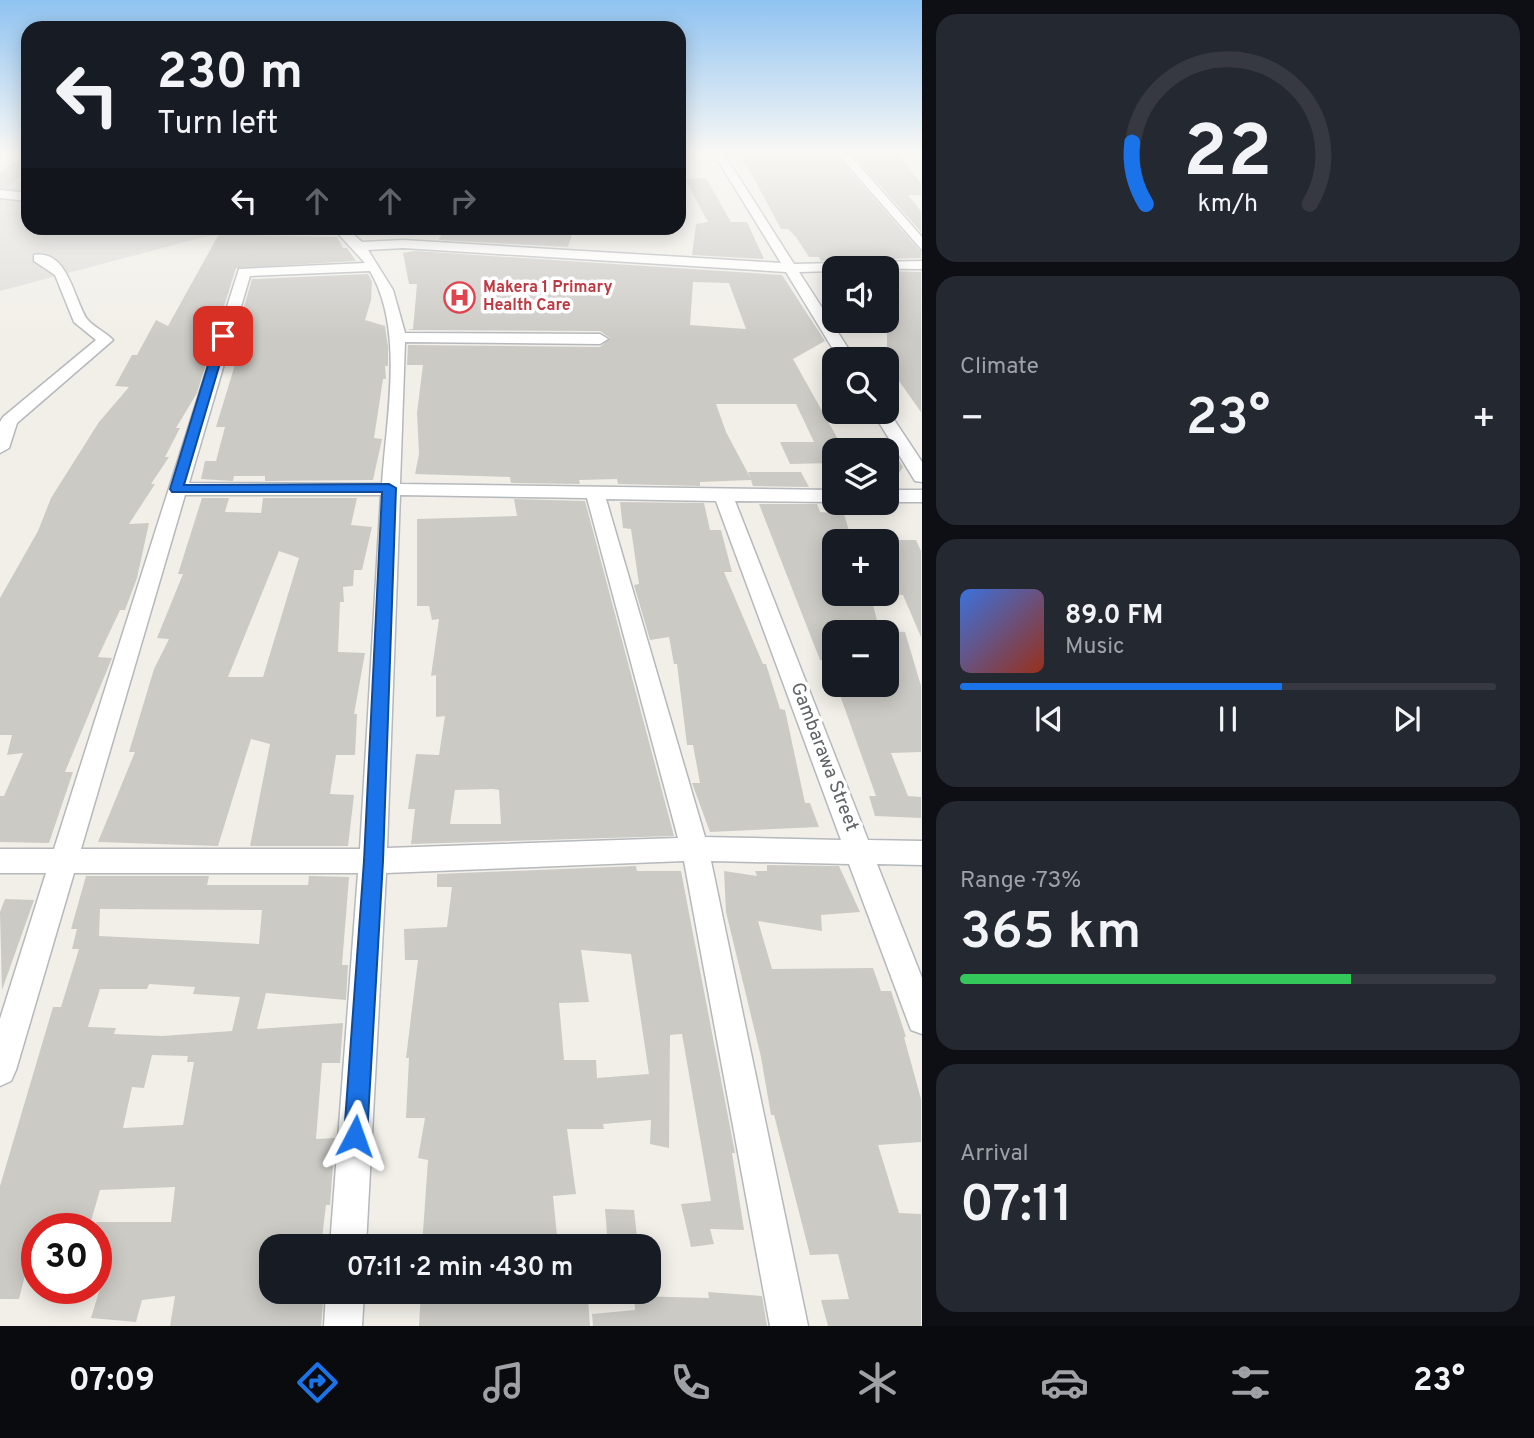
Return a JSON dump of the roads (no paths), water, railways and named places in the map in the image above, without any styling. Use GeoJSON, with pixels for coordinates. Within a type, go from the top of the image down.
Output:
{"type":"FeatureCollection","features":[{"type":"Feature","properties":{"kind":"street"},"geometry":{"type":"LineString","coordinates":[[757,216],[839,347]]}},
{"type":"Feature","properties":{"kind":"street"},"geometry":{"type":"LineString","coordinates":[[896,216],[922,246]]}},
{"type":"Feature","properties":{"kind":"street"},"geometry":{"type":"LineString","coordinates":[[348,235],[362,246],[394,307],[398,337],[373,861],[349,1234]]}},
{"type":"Feature","properties":{"kind":"street"},"geometry":{"type":"LineString","coordinates":[[403,244],[406,235]]}},
{"type":"Feature","properties":{"kind":"street"},"geometry":{"type":"LineString","coordinates":[[362,246],[403,244],[789,268],[922,265]]}},
{"type":"Feature","properties":{"kind":"street"},"geometry":{"type":"LineString","coordinates":[[0,448],[5,418],[105,340],[81,322],[61,273],[38,258]]}},
{"type":"Feature","properties":{"kind":"street"},"geometry":{"type":"LineString","coordinates":[[0,1070],[244,272],[374,267]]}},
{"type":"Feature","properties":{"kind":"street"},"geometry":{"type":"LineString","coordinates":[[398,337],[600,339]]}},
{"type":"Feature","properties":{"kind":"street"},"geometry":{"type":"LineString","coordinates":[[888,424],[922,477]]}},
{"type":"Feature","properties":{"kind":"street"},"geometry":{"type":"LineString","coordinates":[[176,489],[389,488],[595,495],[822,496]]}},
{"type":"Feature","properties":{"kind":"street"},"geometry":{"type":"LineString","coordinates":[[595,495],[695,849],[789,1326]]}},
{"type":"Feature","properties":{"kind":"street","name":"Gambarawa Street"},"geometry":{"type":"LineString","coordinates":[[724,496],[922,1019]]}},
{"type":"Feature","properties":{"kind":"street"},"geometry":{"type":"LineString","coordinates":[[899,496],[922,496]]}},
{"type":"Feature","properties":{"kind":"street"},"geometry":{"type":"LineString","coordinates":[[0,862],[373,861],[695,849],[861,855],[922,853]]}},
{"type":"Feature","properties":{"kind":"street"},"geometry":{"type":"LineString","coordinates":[[343,1326],[344,1304]]}},
{"type":"Feature","properties":{"kind":"place","name":"Makera 1 Primary Health Care"},"geometry":{"type":"Point","coordinates":[460,297]}}]}
